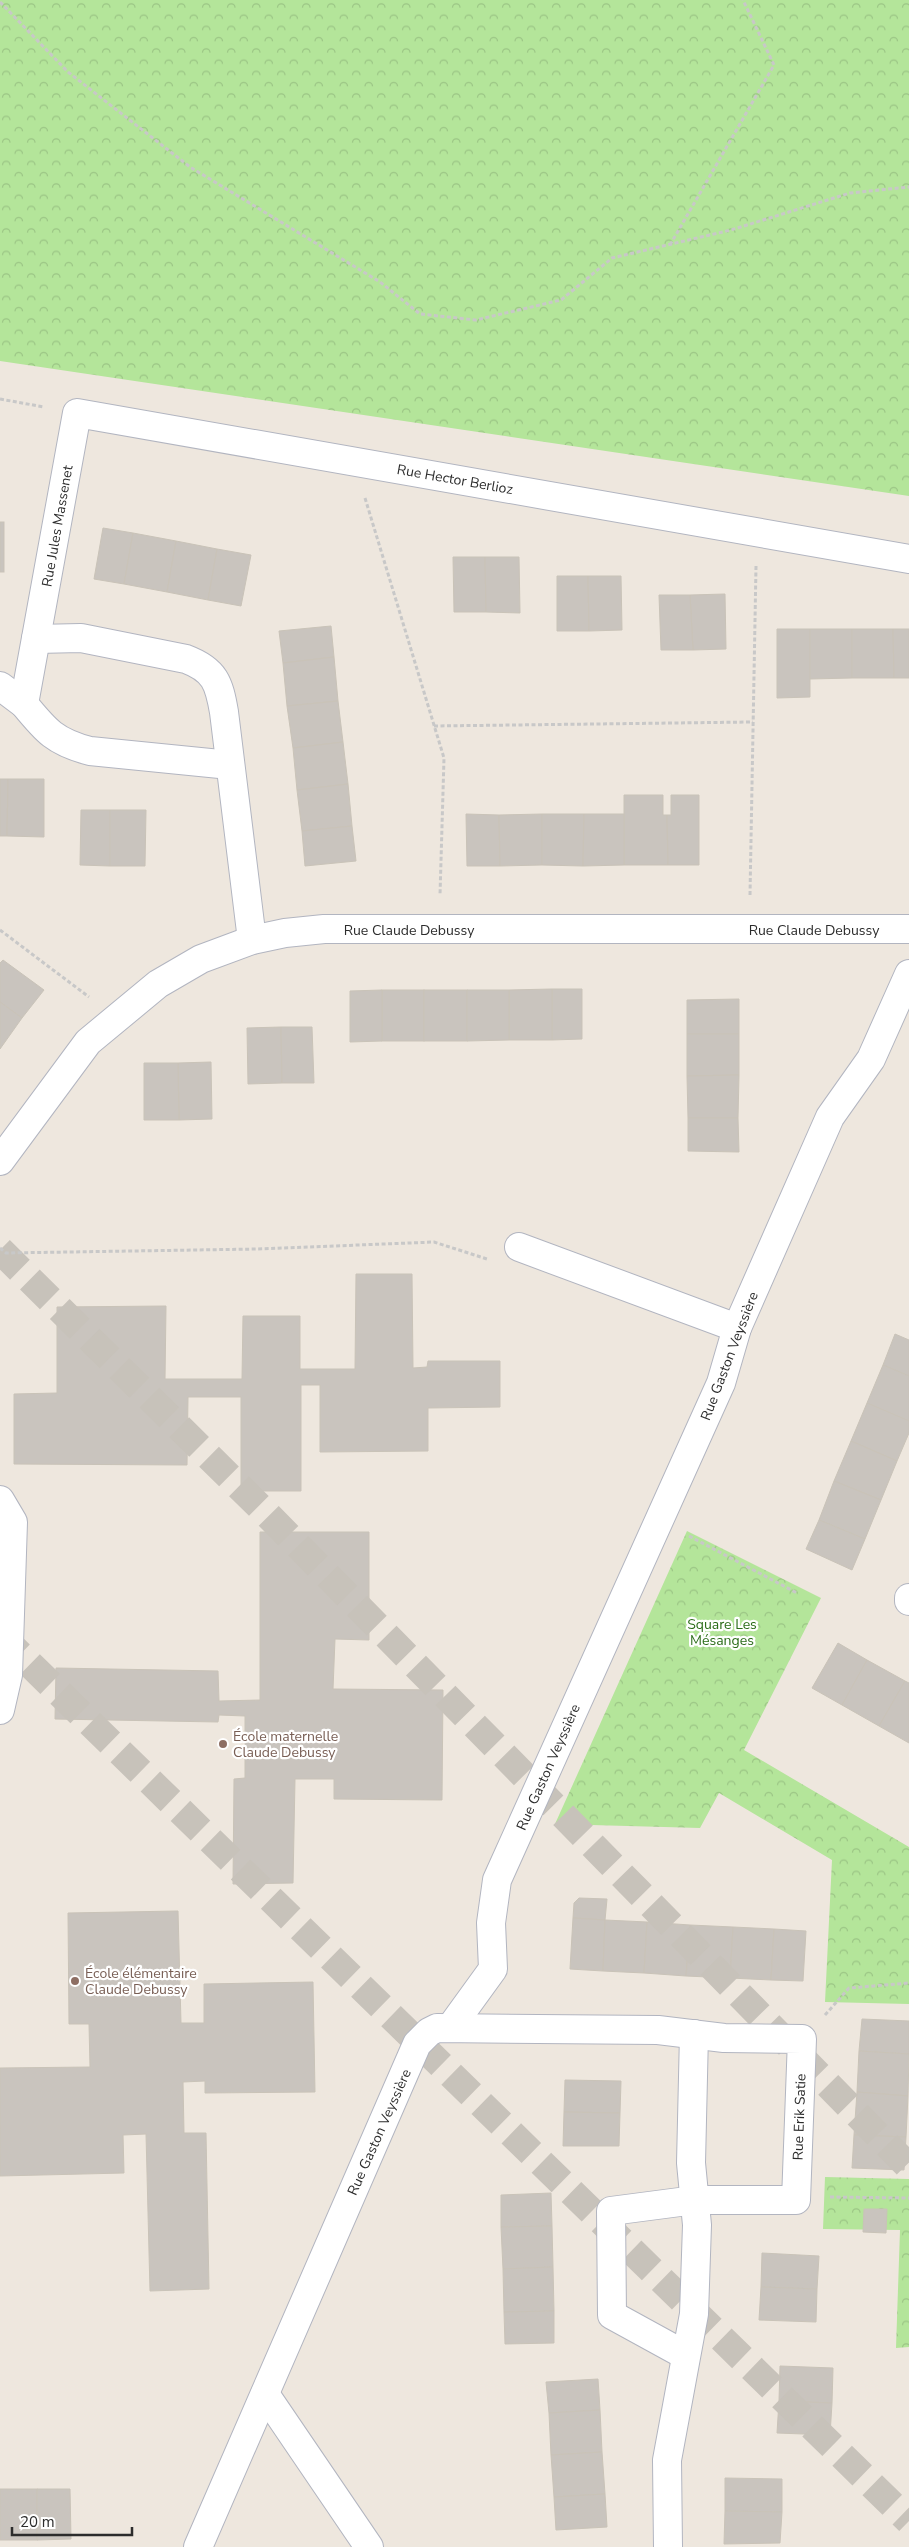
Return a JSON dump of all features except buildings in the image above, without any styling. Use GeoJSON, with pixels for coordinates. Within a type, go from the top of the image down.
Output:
{"type":"FeatureCollection","features":[{"type":"Feature","properties":{"kind":"street","name":"Rue Hector Berlioz"},"geometry":{"type":"LineString","coordinates":[[77,412],[909,559]]}},
{"type":"Feature","properties":{"kind":"street","name":"Rue Jules Massenet"},"geometry":{"type":"LineString","coordinates":[[24,704],[77,412]]}},
{"type":"Feature","properties":{"kind":"street"},"geometry":{"type":"LineString","coordinates":[[36,640],[81,638],[186,659],[200,664],[213,674],[220,692],[252,940]]}},
{"type":"Feature","properties":{"kind":"street"},"geometry":{"type":"LineString","coordinates":[[0,686],[24,704],[47,732],[72,746],[90,751],[230,765]]}},
{"type":"Feature","properties":{"kind":"street","name":"Rue Claude Debussy"},"geometry":{"type":"LineString","coordinates":[[0,1161],[88,1042],[158,984],[201,959],[252,940],[285,933],[324,929],[749,931],[909,929]]}},
{"type":"Feature","properties":{"kind":"street","name":"Rue Gaston Veyssière"},"geometry":{"type":"LineString","coordinates":[[198,2547],[418,2044],[429,2032],[438,2028],[451,2027],[493,1969],[491,1923],[497,1880],[721,1383],[737,1328],[830,1117],[871,1059],[909,974]]}},
{"type":"Feature","properties":{"kind":"street"},"geometry":{"type":"LineString","coordinates":[[519,1247],[737,1328]]}},
{"type":"Feature","properties":{"kind":"street"},"geometry":{"type":"LineString","coordinates":[[0,1500],[13,1522],[8,1675],[0,1710]]}},
{"type":"Feature","properties":{"kind":"street"},"geometry":{"type":"LineString","coordinates":[[451,2027],[658,2030],[724,2038],[802,2039]]}},
{"type":"Feature","properties":{"kind":"street"},"geometry":{"type":"LineString","coordinates":[[668,2547],[668,2460],[685,2355],[694,2314],[697,2225],[691,2163],[694,2034]]}},
{"type":"Feature","properties":{"kind":"street","name":"Rue Erik Satie"},"geometry":{"type":"LineString","coordinates":[[685,2355],[612,2315],[611,2210],[695,2200],[796,2200],[802,2039]]}},
{"type":"Feature","properties":{"kind":"street"},"geometry":{"type":"LineString","coordinates":[[265,2394],[369,2547]]}},
{"type":"Feature","properties":{"kind":"path"},"geometry":{"type":"LineString","coordinates":[[670,245],[774,65],[743,0]]}},
{"type":"Feature","properties":{"kind":"path"},"geometry":{"type":"LineString","coordinates":[[0,2],[68,72],[190,167],[380,282],[420,314],[476,320],[561,300],[612,258],[731,230],[850,193],[909,187]]}},
{"type":"Feature","properties":{"kind":"path"},"geometry":{"type":"LineString","coordinates":[[0,399],[77,412]]}},
{"type":"Feature","properties":{"kind":"path"},"geometry":{"type":"LineString","coordinates":[[354,462],[444,758],[439,930]]}},
{"type":"Feature","properties":{"kind":"path"},"geometry":{"type":"LineString","coordinates":[[749,931],[756,532]]}},
{"type":"Feature","properties":{"kind":"path"},"geometry":{"type":"LineString","coordinates":[[434,726],[753,722]]}},
{"type":"Feature","properties":{"kind":"path"},"geometry":{"type":"LineString","coordinates":[[0,930],[117,1018]]}},
{"type":"Feature","properties":{"kind":"path"},"geometry":{"type":"LineString","coordinates":[[0,1248],[6,1253],[258,1249],[434,1242],[504,1265],[519,1247]]}},
{"type":"Feature","properties":{"kind":"path"},"geometry":{"type":"LineString","coordinates":[[686,1534],[797,1594]]}},
{"type":"Feature","properties":{"kind":"path"},"geometry":{"type":"LineString","coordinates":[[802,2039],[849,1988],[909,1983]]}},
{"type":"Feature","properties":{"kind":"path"},"geometry":{"type":"LineString","coordinates":[[824,2197],[909,2198]]}},
{"type":"Feature","properties":{"kind":"green space"},"geometry":{"type":"Polygon","coordinates":[[[0,0],[909,0],[909,496],[0,361],[0,0]]]}},
{"type":"Feature","properties":{"kind":"green space","name":"Square Les Mésanges"},"geometry":{"type":"Polygon","coordinates":[[[687,1531],[821,1598],[744,1750],[909,1847],[909,2004],[825,2002],[832,1860],[719,1793],[700,1828],[555,1824],[687,1531]]]}},
{"type":"Feature","properties":{"kind":"green space"},"geometry":{"type":"Polygon","coordinates":[[[825,2177],[909,2179],[909,2347],[896,2348],[900,2230],[823,2229],[825,2177]]]}},
{"type":"Feature","properties":{"kind":"tunnel"},"geometry":{"type":"LineString","coordinates":[[0,1250],[264,1511],[909,2167]]}},
{"type":"Feature","properties":{"kind":"tunnel"},"geometry":{"type":"LineString","coordinates":[[0,1635],[909,2521]]}},
{"type":"Feature","properties":{"kind":"place","name":"École maternelle Claude Debussy"},"geometry":{"type":"Point","coordinates":[223,1744]}},
{"type":"Feature","properties":{"kind":"place","name":"École élémentaire Claude Debussy"},"geometry":{"type":"Point","coordinates":[75,1981]}}]}
